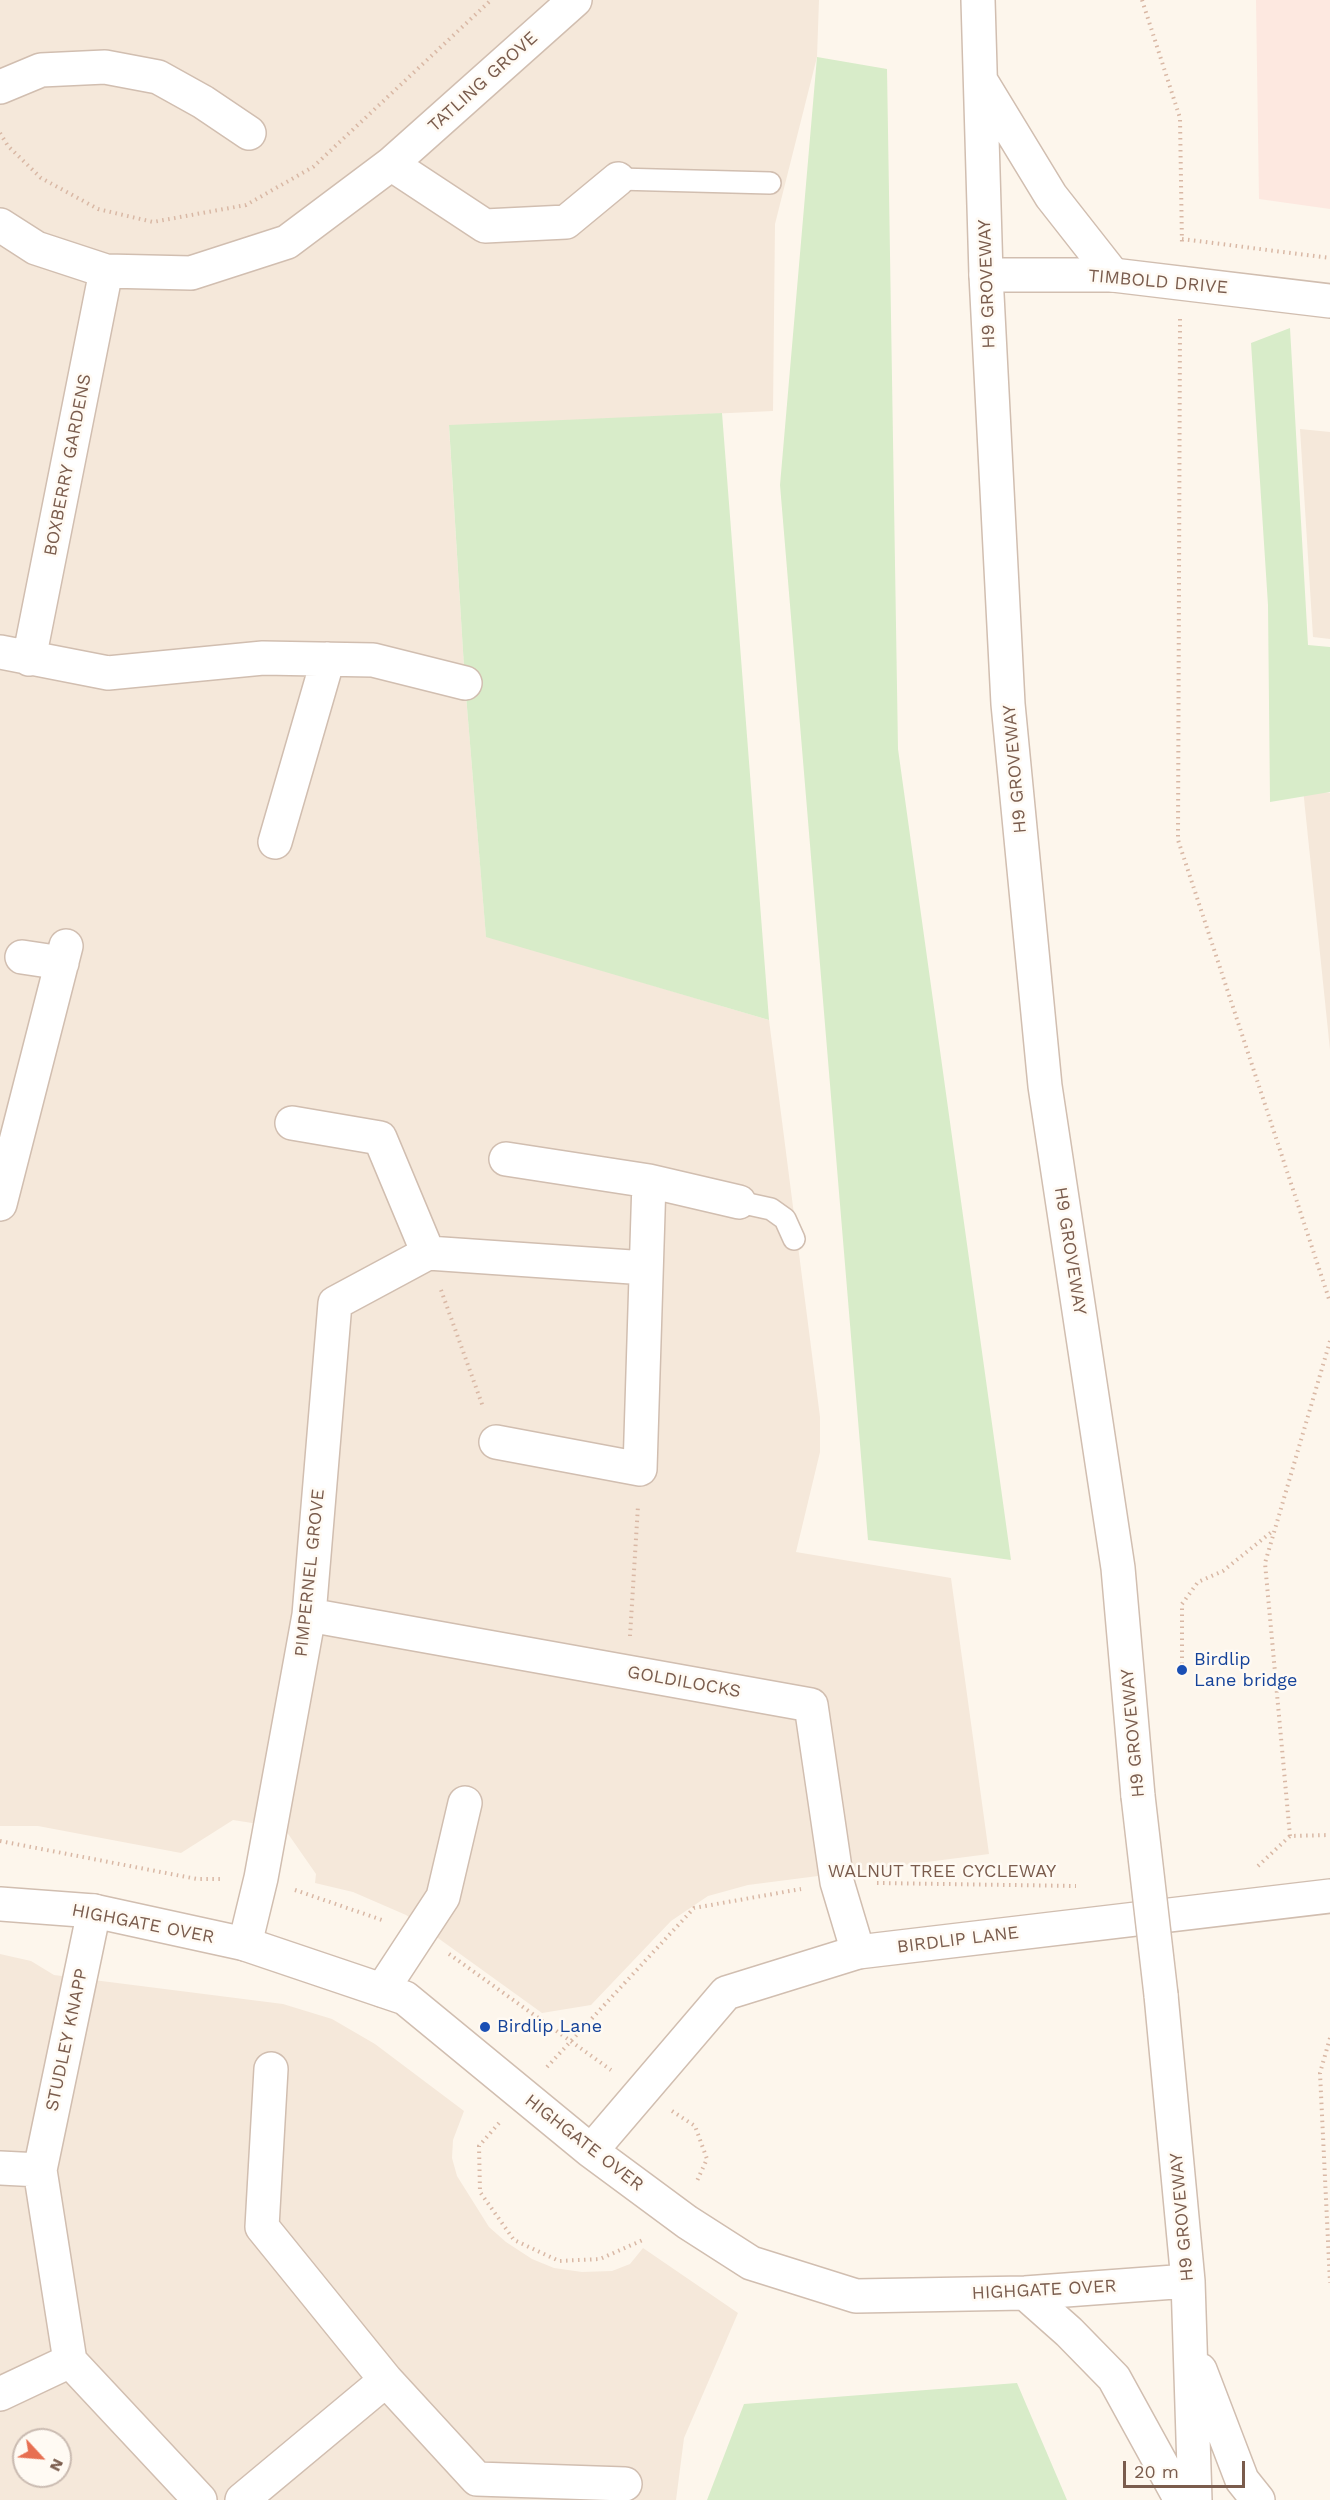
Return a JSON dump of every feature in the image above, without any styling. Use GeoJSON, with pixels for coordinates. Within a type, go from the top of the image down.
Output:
{"type":"FeatureCollection","features":[{"type":"Feature","properties":{"kind":"street","name":"TATLING GROVE"},"geometry":{"type":"LineString","coordinates":[[0,225],[36,248],[106,271],[191,273],[287,242],[391,165],[575,0]]}},
{"type":"Feature","properties":{"kind":"street","name":"H9 GROVEWAY"},"geometry":{"type":"LineString","coordinates":[[978,0],[986,275],[1008,704],[1045,1086],[1118,1568],[1138,1796],[1161,1995],[1188,2281],[1195,2500]]}},
{"type":"Feature","properties":{"kind":"street"},"geometry":{"type":"LineString","coordinates":[[0,87],[41,70],[105,67],[158,77],[203,102],[249,133]]}},
{"type":"Feature","properties":{"kind":"street"},"geometry":{"type":"LineString","coordinates":[[980,79],[1051,196],[1113,275]]}},
{"type":"Feature","properties":{"kind":"street"},"geometry":{"type":"LineString","coordinates":[[391,165],[485,226],[566,222],[618,179]]}},
{"type":"Feature","properties":{"kind":"street","name":"BOXBERRY GARDENS"},"geometry":{"type":"LineString","coordinates":[[106,271],[15,656],[108,673],[263,658],[374,660],[465,683]]}},
{"type":"Feature","properties":{"kind":"street","name":"TIMBOLD DRIVE"},"geometry":{"type":"LineString","coordinates":[[986,275],[1113,275],[1330,301]]}},
{"type":"Feature","properties":{"kind":"street"},"geometry":{"type":"LineString","coordinates":[[275,842],[328,659]]}},
{"type":"Feature","properties":{"kind":"street"},"geometry":{"type":"LineString","coordinates":[[0,1204],[64,955],[22,957]]}},
{"type":"Feature","properties":{"kind":"street"},"geometry":{"type":"LineString","coordinates":[[292,1123],[380,1138],[428,1253],[646,1268]]}},
{"type":"Feature","properties":{"kind":"street"},"geometry":{"type":"LineString","coordinates":[[506,1159],[649,1181],[739,1202]]}},
{"type":"Feature","properties":{"kind":"street"},"geometry":{"type":"LineString","coordinates":[[496,1442],[640,1469],[649,1181]]}},
{"type":"Feature","properties":{"kind":"street","name":"PIMPERNEL GROVE"},"geometry":{"type":"LineString","coordinates":[[244,1944],[261,1878],[309,1615],[335,1303],[428,1253]]}},
{"type":"Feature","properties":{"kind":"street","name":"GOLDILOCKS"},"geometry":{"type":"LineString","coordinates":[[309,1615],[811,1705],[837,1882],[858,1952]]}},
{"type":"Feature","properties":{"kind":"street"},"geometry":{"type":"LineString","coordinates":[[382,1990],[443,1898],[465,1803]]}},
{"type":"Feature","properties":{"kind":"street","name":"BIRDLIP LANE"},"geometry":{"type":"LineString","coordinates":[[591,2151],[726,1994],[858,1952],[1330,1896]]}},
{"type":"Feature","properties":{"kind":"street","name":"HIGHGATE OVER"},"geometry":{"type":"LineString","coordinates":[[0,1904],[94,1911],[244,1944],[405,1998],[591,2151],[687,2222],[751,2263],[856,2296],[1026,2293],[1188,2281]]}},
{"type":"Feature","properties":{"kind":"street","name":"STUDLEY KNAPP"},"geometry":{"type":"LineString","coordinates":[[70,2361],[40,2170],[94,1911]]}},
{"type":"Feature","properties":{"kind":"street"},"geometry":{"type":"LineString","coordinates":[[272,2069],[262,2227],[386,2379],[477,2480],[625,2484]]}},
{"type":"Feature","properties":{"kind":"street"},"geometry":{"type":"LineString","coordinates":[[0,2168],[40,2170]]}},
{"type":"Feature","properties":{"kind":"street"},"geometry":{"type":"LineString","coordinates":[[1026,2293],[1069,2332],[1114,2378],[1180,2500]]}},
{"type":"Feature","properties":{"kind":"street"},"geometry":{"type":"LineString","coordinates":[[1190,2346],[1242,2480],[1258,2500]]}},
{"type":"Feature","properties":{"kind":"street"},"geometry":{"type":"LineString","coordinates":[[0,2394],[70,2361],[200,2500]]}},
{"type":"Feature","properties":{"kind":"street"},"geometry":{"type":"LineString","coordinates":[[242,2500],[386,2379]]}},
{"type":"Feature","properties":{"kind":"lane"},"geometry":{"type":"LineString","coordinates":[[618,179],[770,183]]}},
{"type":"Feature","properties":{"kind":"lane"},"geometry":{"type":"LineString","coordinates":[[739,1202],[771,1209],[785,1219],[794,1239]]}},
{"type":"Feature","properties":{"kind":"path"},"geometry":{"type":"LineString","coordinates":[[1142,0],[1180,118],[1182,240],[1178,840],[1330,1302]]}},
{"type":"Feature","properties":{"kind":"path"},"geometry":{"type":"LineString","coordinates":[[1182,240],[1330,258]]}},
{"type":"Feature","properties":{"kind":"path"},"geometry":{"type":"LineString","coordinates":[[428,1253],[496,1442]]}},
{"type":"Feature","properties":{"kind":"path"},"geometry":{"type":"LineString","coordinates":[[1290,1836],[1265,1563],[1330,1341]]}},
{"type":"Feature","properties":{"kind":"path"},"geometry":{"type":"LineString","coordinates":[[627,1672],[640,1469]]}},
{"type":"Feature","properties":{"kind":"path"},"geometry":{"type":"LineString","coordinates":[[1182,1670],[1182,1604],[1198,1582],[1223,1571],[1275,1530]]}},
{"type":"Feature","properties":{"kind":"path"},"geometry":{"type":"LineString","coordinates":[[1252,1871],[1290,1836],[1330,1835]]}},
{"type":"Feature","properties":{"kind":"path","name":"WALNUT TREE CYCLEWAY"},"geometry":{"type":"LineString","coordinates":[[0,1841],[197,1879],[261,1878],[420,1933],[569,2041],[694,1908],[837,1882],[1086,1886]]}},
{"type":"Feature","properties":{"kind":"path"},"geometry":{"type":"LineString","coordinates":[[1330,2038],[1320,2073],[1330,2283]]}},
{"type":"Feature","properties":{"kind":"shaded area"},"geometry":{"type":"Polygon","coordinates":[[[0,0],[819,0],[817,57],[775,224],[773,411],[449,426],[465,683],[486,936],[769,1020],[820,1417],[820,1452],[796,1552],[951,1578],[989,1854],[748,1885],[708,1896],[671,1921],[591,2005],[542,2013],[406,1915],[353,1892],[315,1883],[316,1874],[284,1828],[233,1820],[181,1853],[38,1826],[0,1826],[0,0]]]}},
{"type":"Feature","properties":{"kind":"shaded area"},"geometry":{"type":"Polygon","coordinates":[[[1256,0],[1330,0],[1330,209],[1259,199],[1256,0]]]}},
{"type":"Feature","properties":{"kind":"shaded area"},"geometry":{"type":"Polygon","coordinates":[[[1300,429],[1330,432],[1330,639],[1313,637],[1300,429]]]}},
{"type":"Feature","properties":{"kind":"shaded area"},"geometry":{"type":"Polygon","coordinates":[[[1303,789],[1330,793],[1330,1050],[1303,789]]]}},
{"type":"Feature","properties":{"kind":"shaded area"},"geometry":{"type":"Polygon","coordinates":[[[0,1954],[31,1961],[54,1975],[283,2004],[332,2019],[375,2044],[464,2111],[453,2140],[452,2158],[457,2176],[489,2227],[506,2242],[532,2259],[554,2268],[582,2272],[612,2271],[630,2264],[643,2248],[738,2313],[684,2438],[676,2500],[0,2500],[0,1954]]]}},
{"type":"Feature","properties":{"kind":"green space"},"geometry":{"type":"Polygon","coordinates":[[[817,57],[887,69],[898,749],[1011,1560],[868,1540],[780,485],[817,57]]]}},
{"type":"Feature","properties":{"kind":"green space"},"geometry":{"type":"Polygon","coordinates":[[[1290,328],[1308,645],[1330,647],[1330,792],[1270,802],[1268,605],[1251,343],[1290,328]]]}},
{"type":"Feature","properties":{"kind":"green space"},"geometry":{"type":"Polygon","coordinates":[[[722,413],[769,1020],[486,937],[465,683],[449,425],[722,413]]]}},
{"type":"Feature","properties":{"kind":"green space"},"geometry":{"type":"Polygon","coordinates":[[[1017,2383],[1067,2500],[707,2500],[744,2404],[1017,2383]]]}},
{"type":"Feature","properties":{"kind":"place","name":"Birdlip Lane bridge"},"geometry":{"type":"Point","coordinates":[1182,1670]}},
{"type":"Feature","properties":{"kind":"place","name":"Birdlip Lane"},"geometry":{"type":"Point","coordinates":[485,2027]}}]}
